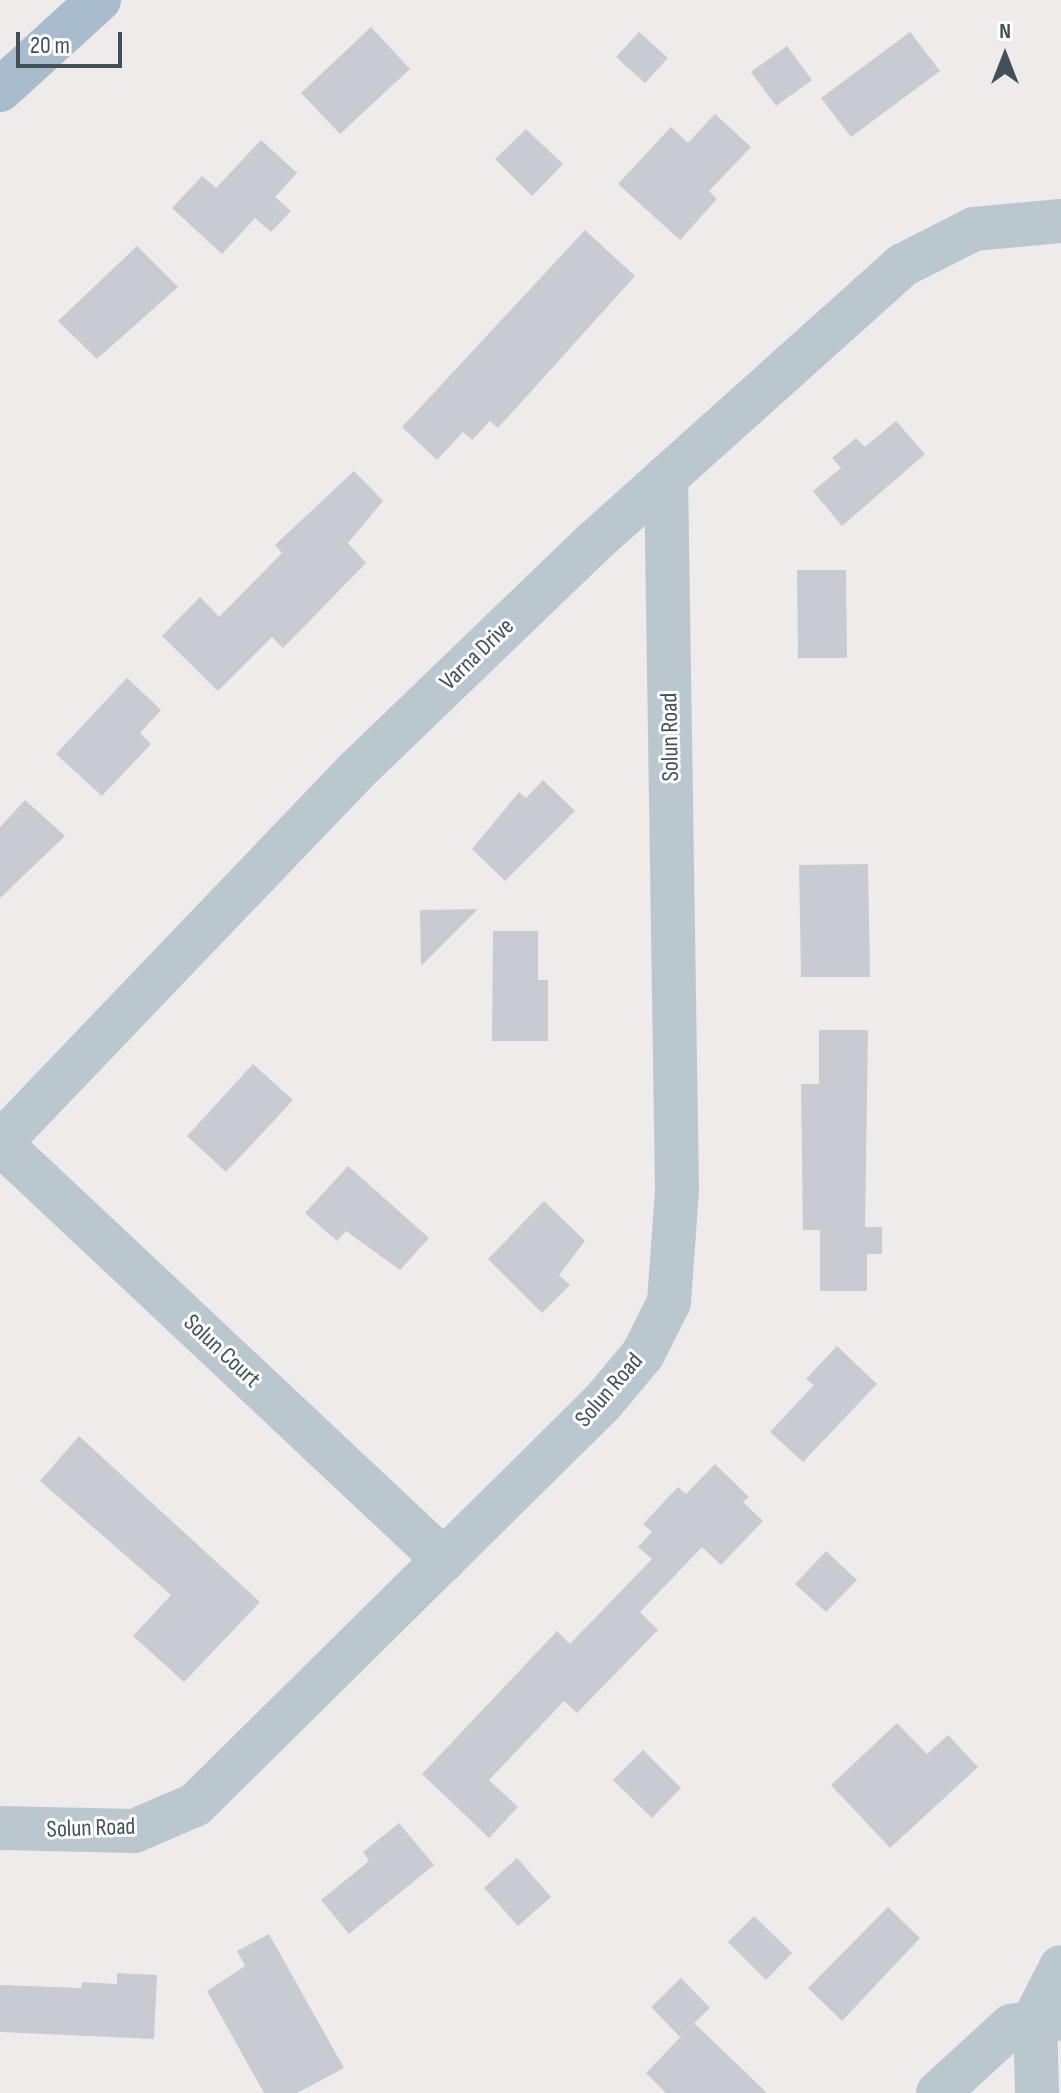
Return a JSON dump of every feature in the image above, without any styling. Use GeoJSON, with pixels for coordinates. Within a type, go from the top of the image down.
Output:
{"type":"FeatureCollection","features":[{"type":"Feature","properties":{"kind":"main road"},"geometry":{"type":"LineString","coordinates":[[0,90],[99,0]]}},
{"type":"Feature","properties":{"kind":"street","name":"Varna Drive"},"geometry":{"type":"LineString","coordinates":[[0,1143],[356,771],[666,477],[903,265],[961,233],[1000,223],[1061,221]]}},
{"type":"Feature","properties":{"kind":"street","name":"Solun Road"},"geometry":{"type":"LineString","coordinates":[[0,1828],[134,1831],[195,1805],[602,1403],[643,1354],[669,1302],[677,1191],[666,477]]}},
{"type":"Feature","properties":{"kind":"street","name":"Solun Court"},"geometry":{"type":"LineString","coordinates":[[0,1143],[444,1560]]}},
{"type":"Feature","properties":{"kind":"street"},"geometry":{"type":"LineString","coordinates":[[1037,2093],[1048,2018],[1061,1967]]}},
{"type":"Feature","properties":{"kind":"street"},"geometry":{"type":"LineString","coordinates":[[938,2093],[986,2045],[1048,2018]]}},
{"type":"Feature","properties":{"kind":"building"},"geometry":{"type":"Polygon","coordinates":[[[371,27],[410,69],[340,134],[301,93],[371,27]]]}},
{"type":"Feature","properties":{"kind":"building"},"geometry":{"type":"Polygon","coordinates":[[[639,32],[668,58],[645,83],[616,57],[639,32]]]}},
{"type":"Feature","properties":{"kind":"building"},"geometry":{"type":"Polygon","coordinates":[[[910,32],[940,71],[851,137],[821,98],[910,32]]]}},
{"type":"Feature","properties":{"kind":"building"},"geometry":{"type":"Polygon","coordinates":[[[787,46],[812,80],[776,106],[751,72],[787,46]]]}},
{"type":"Feature","properties":{"kind":"building"},"geometry":{"type":"Polygon","coordinates":[[[715,114],[751,147],[709,191],[717,199],[680,240],[618,184],[671,127],[688,143],[715,114]]]}},
{"type":"Feature","properties":{"kind":"building"},"geometry":{"type":"Polygon","coordinates":[[[526,129],[563,164],[532,196],[495,159],[526,129]]]}},
{"type":"Feature","properties":{"kind":"building"},"geometry":{"type":"Polygon","coordinates":[[[261,140],[297,173],[275,197],[291,211],[271,232],[255,218],[222,254],[172,208],[202,176],[216,188],[261,140]]]}},
{"type":"Feature","properties":{"kind":"building"},"geometry":{"type":"Polygon","coordinates":[[[585,230],[635,276],[498,428],[490,421],[472,440],[463,432],[437,460],[402,427],[585,230]]]}},
{"type":"Feature","properties":{"kind":"building"},"geometry":{"type":"Polygon","coordinates":[[[137,246],[178,287],[97,359],[58,321],[137,246]]]}},
{"type":"Feature","properties":{"kind":"building"},"geometry":{"type":"Polygon","coordinates":[[[896,421],[925,454],[842,526],[813,491],[841,468],[832,458],[856,438],[865,447],[896,421]]]}},
{"type":"Feature","properties":{"kind":"building"},"geometry":{"type":"Polygon","coordinates":[[[354,471],[383,501],[348,543],[366,563],[283,648],[272,637],[218,691],[162,636],[200,597],[219,617],[282,553],[275,545],[354,471]]]}},
{"type":"Feature","properties":{"kind":"building"},"geometry":{"type":"Polygon","coordinates":[[[797,570],[846,570],[847,658],[798,658],[797,570]]]}},
{"type":"Feature","properties":{"kind":"building"},"geometry":{"type":"Polygon","coordinates":[[[127,678],[161,710],[140,733],[151,744],[102,796],[56,754],[127,678]]]}},
{"type":"Feature","properties":{"kind":"building"},"geometry":{"type":"Polygon","coordinates":[[[543,780],[575,811],[505,881],[472,849],[519,792],[526,798],[543,780]]]}},
{"type":"Feature","properties":{"kind":"building"},"geometry":{"type":"Polygon","coordinates":[[[25,800],[65,836],[0,898],[0,827],[25,800]]]}},
{"type":"Feature","properties":{"kind":"building"},"geometry":{"type":"Polygon","coordinates":[[[868,864],[870,977],[801,977],[799,865],[868,864]]]}},
{"type":"Feature","properties":{"kind":"building"},"geometry":{"type":"Polygon","coordinates":[[[478,909],[421,966],[420,910],[478,909]]]}},
{"type":"Feature","properties":{"kind":"building"},"geometry":{"type":"Polygon","coordinates":[[[493,931],[538,931],[538,980],[548,980],[548,1041],[492,1041],[493,931]]]}},
{"type":"Feature","properties":{"kind":"building"},"geometry":{"type":"Polygon","coordinates":[[[819,1030],[868,1030],[865,1227],[882,1227],[882,1254],[867,1254],[867,1291],[820,1291],[820,1230],[803,1230],[801,1084],[819,1084],[819,1030]]]}},
{"type":"Feature","properties":{"kind":"building"},"geometry":{"type":"Polygon","coordinates":[[[253,1064],[293,1100],[226,1172],[187,1136],[253,1064]]]}},
{"type":"Feature","properties":{"kind":"building"},"geometry":{"type":"Polygon","coordinates":[[[348,1166],[429,1238],[400,1270],[346,1231],[337,1241],[305,1213],[348,1166]]]}},
{"type":"Feature","properties":{"kind":"building"},"geometry":{"type":"Polygon","coordinates":[[[544,1201],[585,1241],[559,1275],[570,1285],[542,1313],[488,1259],[544,1201]]]}},
{"type":"Feature","properties":{"kind":"building"},"geometry":{"type":"Polygon","coordinates":[[[837,1346],[877,1384],[803,1462],[770,1432],[814,1385],[806,1379],[837,1346]]]}},
{"type":"Feature","properties":{"kind":"building"},"geometry":{"type":"Polygon","coordinates":[[[79,1436],[260,1602],[184,1682],[133,1636],[171,1595],[40,1481],[79,1436]]]}},
{"type":"Feature","properties":{"kind":"building"},"geometry":{"type":"Polygon","coordinates":[[[715,1464],[749,1497],[743,1502],[763,1521],[721,1565],[702,1547],[640,1612],[658,1630],[577,1713],[564,1701],[489,1780],[518,1807],[489,1838],[422,1774],[557,1631],[570,1644],[652,1559],[638,1547],[652,1532],[643,1524],[678,1487],[686,1494],[715,1464]]]}},
{"type":"Feature","properties":{"kind":"building"},"geometry":{"type":"Polygon","coordinates":[[[826,1551],[857,1580],[826,1612],[795,1584],[826,1551]]]}},
{"type":"Feature","properties":{"kind":"building"},"geometry":{"type":"Polygon","coordinates":[[[897,1723],[927,1754],[948,1735],[978,1767],[890,1848],[831,1785],[897,1723]]]}},
{"type":"Feature","properties":{"kind":"building"},"geometry":{"type":"Polygon","coordinates":[[[643,1750],[681,1788],[652,1818],[613,1780],[643,1750]]]}},
{"type":"Feature","properties":{"kind":"building"},"geometry":{"type":"Polygon","coordinates":[[[399,1823],[434,1865],[349,1934],[321,1900],[369,1861],[363,1852],[399,1823]]]}},
{"type":"Feature","properties":{"kind":"building"},"geometry":{"type":"Polygon","coordinates":[[[517,1858],[551,1897],[518,1926],[484,1888],[517,1858]]]}},
{"type":"Feature","properties":{"kind":"building"},"geometry":{"type":"Polygon","coordinates":[[[888,1907],[920,1938],[842,2021],[808,1988],[888,1907]]]}},
{"type":"Feature","properties":{"kind":"building"},"geometry":{"type":"Polygon","coordinates":[[[754,1916],[792,1953],[766,1980],[728,1942],[754,1916]]]}},
{"type":"Feature","properties":{"kind":"building"},"geometry":{"type":"Polygon","coordinates":[[[269,1934],[344,2068],[297,2093],[264,2093],[207,1991],[245,1966],[237,1951],[269,1934]]]}},
{"type":"Feature","properties":{"kind":"building"},"geometry":{"type":"Polygon","coordinates":[[[117,1973],[157,1975],[154,2039],[0,2032],[0,1985],[81,1988],[82,1982],[117,1984],[117,1973]]]}},
{"type":"Feature","properties":{"kind":"building"},"geometry":{"type":"Polygon","coordinates":[[[681,1978],[710,2008],[680,2037],[651,2007],[681,1978]]]}},
{"type":"Feature","properties":{"kind":"building"},"geometry":{"type":"Polygon","coordinates":[[[694,2023],[767,2093],[666,2093],[646,2073],[694,2023]]]}}]}
